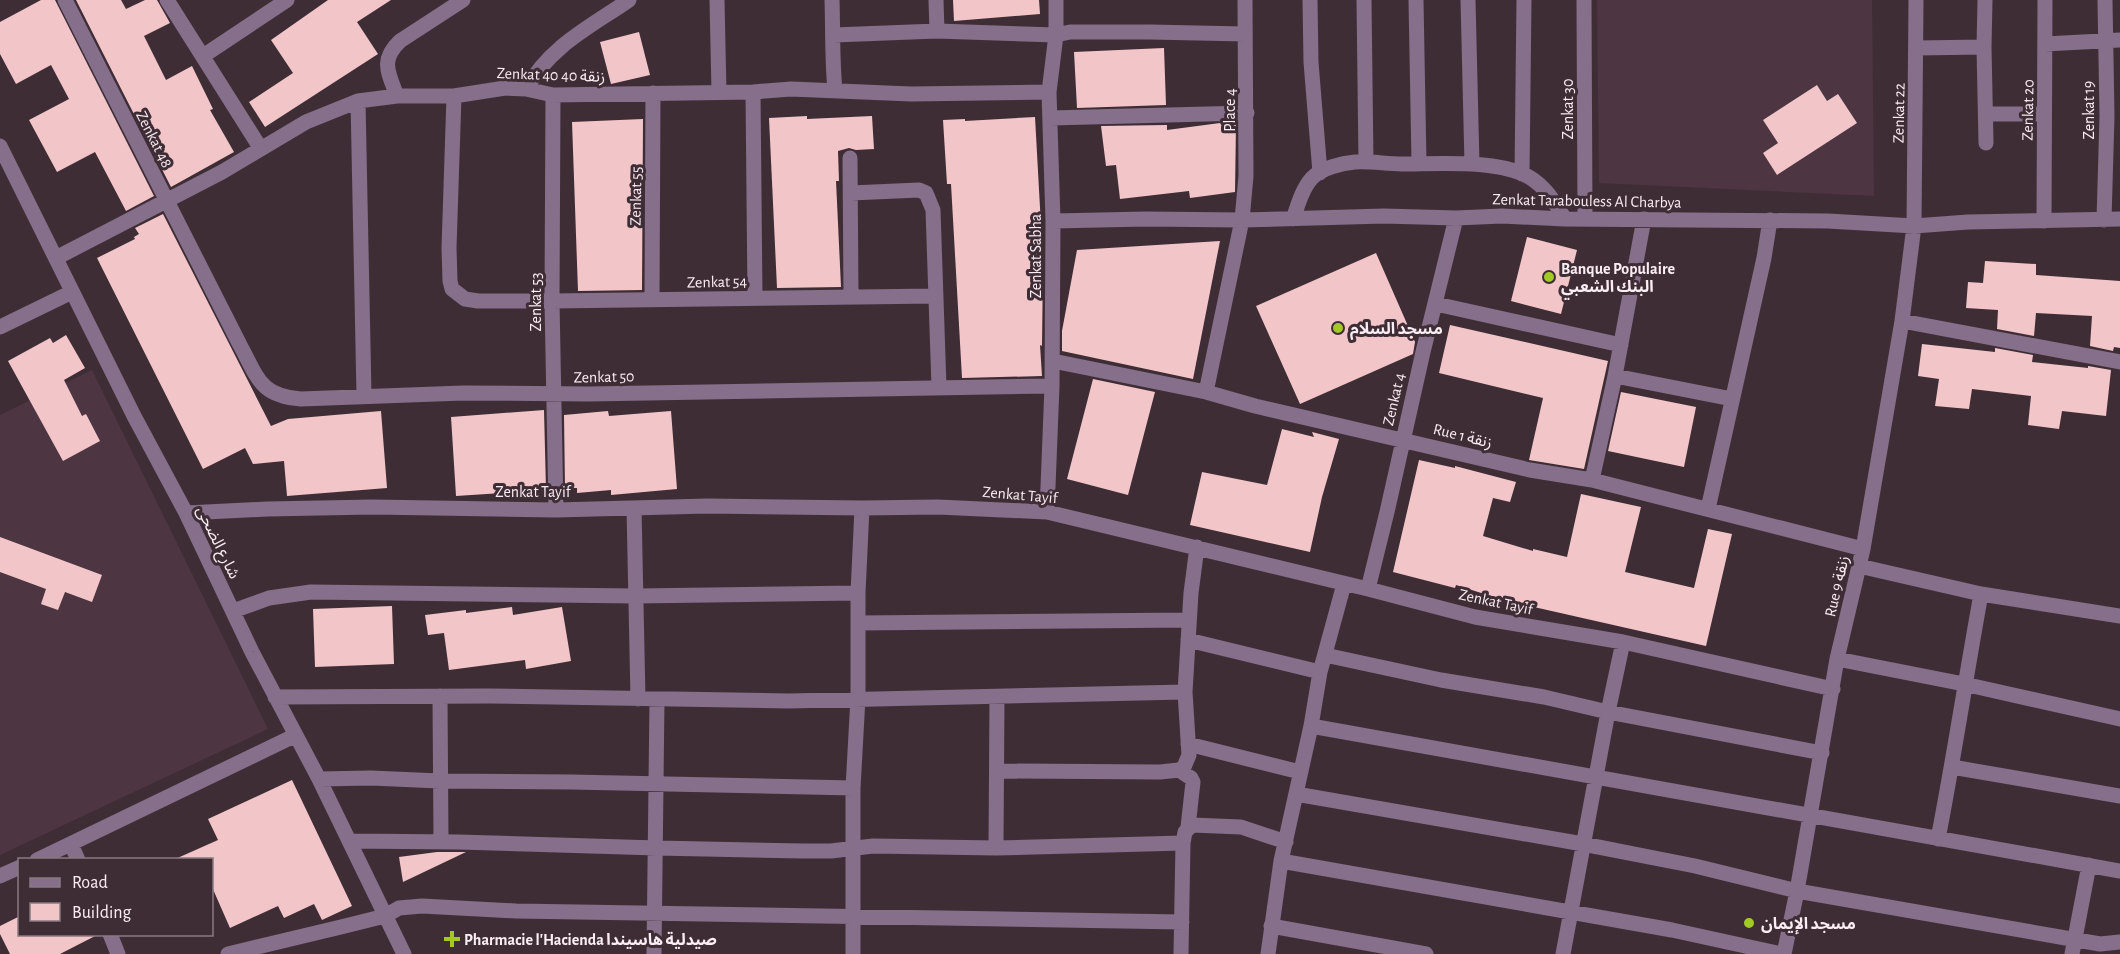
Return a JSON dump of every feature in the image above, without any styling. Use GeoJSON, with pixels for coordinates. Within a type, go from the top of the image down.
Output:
{"type":"FeatureCollection","features":[{"type":"Feature","properties":{"kind":"street","name":"Zenkat 48"},"geometry":{"type":"LineString","coordinates":[[65,0],[215,294]]}},
{"type":"Feature","properties":{"kind":"street"},"geometry":{"type":"LineString","coordinates":[[167,0],[261,149]]}},
{"type":"Feature","properties":{"kind":"street"},"geometry":{"type":"LineString","coordinates":[[203,56],[286,0]]}},
{"type":"Feature","properties":{"kind":"street"},"geometry":{"type":"LineString","coordinates":[[397,96],[387,68],[387,58],[391,49],[463,0]]}},
{"type":"Feature","properties":{"kind":"street"},"geometry":{"type":"LineString","coordinates":[[526,89],[535,72],[555,51],[629,0]]}},
{"type":"Feature","properties":{"kind":"street"},"geometry":{"type":"LineString","coordinates":[[717,0],[719,92]]}},
{"type":"Feature","properties":{"kind":"street"},"geometry":{"type":"LineString","coordinates":[[832,0],[834,35],[832,64],[835,90]]}},
{"type":"Feature","properties":{"kind":"street"},"geometry":{"type":"LineString","coordinates":[[936,0],[937,31]]}},
{"type":"Feature","properties":{"kind":"street","name":"Zenkat Sabha"},"geometry":{"type":"LineString","coordinates":[[1047,512],[1053,362],[1053,221],[1049,92],[1056,35],[1056,0]]}},
{"type":"Feature","properties":{"kind":"street","name":"Place 4"},"geometry":{"type":"LineString","coordinates":[[1206,392],[1242,220],[1246,176],[1247,113],[1245,0]]}},
{"type":"Feature","properties":{"kind":"street"},"geometry":{"type":"LineString","coordinates":[[1310,0],[1311,62],[1320,173]]}},
{"type":"Feature","properties":{"kind":"street"},"geometry":{"type":"LineString","coordinates":[[1364,0],[1366,162]]}},
{"type":"Feature","properties":{"kind":"street"},"geometry":{"type":"LineString","coordinates":[[1416,0],[1419,163]]}},
{"type":"Feature","properties":{"kind":"street"},"geometry":{"type":"LineString","coordinates":[[1468,0],[1472,164]]}},
{"type":"Feature","properties":{"kind":"street"},"geometry":{"type":"LineString","coordinates":[[1522,174],[1524,0]]}},
{"type":"Feature","properties":{"kind":"street","name":"Zenkat 30"},"geometry":{"type":"LineString","coordinates":[[1584,0],[1585,218]]}},
{"type":"Feature","properties":{"kind":"street","name":"Zenkat 22"},"geometry":{"type":"LineString","coordinates":[[1914,226],[1916,0]]}},
{"type":"Feature","properties":{"kind":"street"},"geometry":{"type":"LineString","coordinates":[[1985,0],[1986,143]]}},
{"type":"Feature","properties":{"kind":"street","name":"Zenkat 20"},"geometry":{"type":"LineString","coordinates":[[2044,221],[2045,0]]}},
{"type":"Feature","properties":{"kind":"street","name":"Zenkat 19"},"geometry":{"type":"LineString","coordinates":[[2104,220],[2107,116],[2113,40],[2105,0]]}},
{"type":"Feature","properties":{"kind":"street"},"geometry":{"type":"LineString","coordinates":[[834,35],[937,31],[1056,35],[1070,32],[1245,34]]}},
{"type":"Feature","properties":{"kind":"street"},"geometry":{"type":"LineString","coordinates":[[2045,44],[2113,40]]}},
{"type":"Feature","properties":{"kind":"street"},"geometry":{"type":"LineString","coordinates":[[1916,48],[1984,47]]}},
{"type":"Feature","properties":{"kind":"street","name":"Zenkat 40 زنقة 40"},"geometry":{"type":"LineString","coordinates":[[56,258],[222,172],[306,122],[358,101],[397,96],[454,96],[505,88],[526,89],[553,95],[753,92],[791,89],[911,94],[1049,92]]}},
{"type":"Feature","properties":{"kind":"street"},"geometry":{"type":"LineString","coordinates":[[753,92],[755,298]]}},
{"type":"Feature","properties":{"kind":"street","name":"Zenkat 55"},"geometry":{"type":"LineString","coordinates":[[652,300],[653,93]]}},
{"type":"Feature","properties":{"kind":"street","name":"Zenkat 53"},"geometry":{"type":"LineString","coordinates":[[553,95],[552,301],[556,510]]}},
{"type":"Feature","properties":{"kind":"street","name":"Zenkat 54"},"geometry":{"type":"LineString","coordinates":[[454,96],[448,248],[452,289],[465,299],[552,301],[935,296]]}},
{"type":"Feature","properties":{"kind":"street"},"geometry":{"type":"LineString","coordinates":[[358,101],[364,395]]}},
{"type":"Feature","properties":{"kind":"street"},"geometry":{"type":"LineString","coordinates":[[1050,118],[1247,113]]}},
{"type":"Feature","properties":{"kind":"street"},"geometry":{"type":"LineString","coordinates":[[1986,114],[2044,114]]}},
{"type":"Feature","properties":{"kind":"street","name":"شارع الضحى"},"geometry":{"type":"LineString","coordinates":[[0,146],[134,417],[186,513],[294,736],[319,779],[404,954]]}},
{"type":"Feature","properties":{"kind":"street"},"geometry":{"type":"LineString","coordinates":[[850,158],[851,297]]}},
{"type":"Feature","properties":{"kind":"street"},"geometry":{"type":"LineString","coordinates":[[1293,219],[1305,188],[1313,177],[1327,169],[1354,162],[1472,164],[1492,166],[1522,174],[1537,182],[1551,196],[1565,219]]}},
{"type":"Feature","properties":{"kind":"street"},"geometry":{"type":"LineString","coordinates":[[851,193],[919,190],[926,193],[933,210],[939,387]]}},
{"type":"Feature","properties":{"kind":"street","name":"Zenkat Tarabouless Al Charbya"},"geometry":{"type":"LineString","coordinates":[[1053,221],[1502,216],[1565,219],[1828,220],[1914,226],[1968,222],[2120,219]]}},
{"type":"Feature","properties":{"kind":"street","name":"Zenkat 4"},"geometry":{"type":"LineString","coordinates":[[1368,589],[1456,218]]}},
{"type":"Feature","properties":{"kind":"street"},"geometry":{"type":"LineString","coordinates":[[1592,480],[1615,376],[1644,219]]}},
{"type":"Feature","properties":{"kind":"street"},"geometry":{"type":"LineString","coordinates":[[1708,508],[1764,258],[1770,220]]}},
{"type":"Feature","properties":{"kind":"street","name":"Rue 9 زنقة"},"geometry":{"type":"LineString","coordinates":[[1783,954],[1797,891],[1837,659],[1863,549],[1902,321],[1914,226]]}},
{"type":"Feature","properties":{"kind":"street"},"geometry":{"type":"LineString","coordinates":[[0,327],[72,292]]}},
{"type":"Feature","properties":{"kind":"street","name":"Zenkat 50"},"geometry":{"type":"LineString","coordinates":[[215,294],[264,387],[284,397],[301,399],[463,393],[553,394],[1052,386]]}},
{"type":"Feature","properties":{"kind":"street"},"geometry":{"type":"LineString","coordinates":[[1436,304],[1621,345]]}},
{"type":"Feature","properties":{"kind":"street"},"geometry":{"type":"LineString","coordinates":[[1902,321],[2120,362]]}},
{"type":"Feature","properties":{"kind":"street","name":"Rue 1 زنقة"},"geometry":{"type":"LineString","coordinates":[[1053,362],[1206,392],[1255,406],[1530,470],[1592,480],[1863,549]]}},
{"type":"Feature","properties":{"kind":"street"},"geometry":{"type":"LineString","coordinates":[[1615,376],[1732,399]]}},
{"type":"Feature","properties":{"kind":"street","name":"Zenkat Tayif"},"geometry":{"type":"LineString","coordinates":[[186,513],[223,510],[373,507],[556,510],[707,506],[939,507],[1047,512],[1475,617],[1623,642],[1833,689]]}},
{"type":"Feature","properties":{"kind":"street"},"geometry":{"type":"LineString","coordinates":[[634,508],[638,699]]}},
{"type":"Feature","properties":{"kind":"street"},"geometry":{"type":"LineString","coordinates":[[853,954],[853,788],[858,698],[858,593],[862,508]]}},
{"type":"Feature","properties":{"kind":"street"},"geometry":{"type":"LineString","coordinates":[[997,771],[1160,772],[1179,770],[1186,764],[1188,744],[1185,692],[1189,620],[1197,547]]}},
{"type":"Feature","properties":{"kind":"street"},"geometry":{"type":"LineString","coordinates":[[1858,566],[1981,594],[2120,616]]}},
{"type":"Feature","properties":{"kind":"street"},"geometry":{"type":"LineString","coordinates":[[1268,954],[1281,861],[1311,726],[1320,672],[1344,584]]}},
{"type":"Feature","properties":{"kind":"street"},"geometry":{"type":"LineString","coordinates":[[233,611],[269,598],[311,592],[636,596],[858,593]]}},
{"type":"Feature","properties":{"kind":"street"},"geometry":{"type":"LineString","coordinates":[[1938,839],[1981,594]]}},
{"type":"Feature","properties":{"kind":"street"},"geometry":{"type":"LineString","coordinates":[[858,623],[1189,620]]}},
{"type":"Feature","properties":{"kind":"street"},"geometry":{"type":"LineString","coordinates":[[1188,640],[1320,672]]}},
{"type":"Feature","properties":{"kind":"street"},"geometry":{"type":"LineString","coordinates":[[1563,954],[1623,642]]}},
{"type":"Feature","properties":{"kind":"street"},"geometry":{"type":"LineString","coordinates":[[1325,655],[1441,680],[1544,697],[1822,753]]}},
{"type":"Feature","properties":{"kind":"street"},"geometry":{"type":"LineString","coordinates":[[1837,659],[1964,684],[2120,719]]}},
{"type":"Feature","properties":{"kind":"street"},"geometry":{"type":"LineString","coordinates":[[275,697],[440,696],[789,700],[1185,692]]}},
{"type":"Feature","properties":{"kind":"street"},"geometry":{"type":"LineString","coordinates":[[440,696],[441,842]]}},
{"type":"Feature","properties":{"kind":"street"},"geometry":{"type":"LineString","coordinates":[[996,848],[997,697]]}},
{"type":"Feature","properties":{"kind":"street"},"geometry":{"type":"LineString","coordinates":[[654,954],[657,699]]}},
{"type":"Feature","properties":{"kind":"street"},"geometry":{"type":"LineString","coordinates":[[1311,726],[2120,871]]}},
{"type":"Feature","properties":{"kind":"street"},"geometry":{"type":"LineString","coordinates":[[41,858],[294,736]]}},
{"type":"Feature","properties":{"kind":"street"},"geometry":{"type":"LineString","coordinates":[[1188,744],[1300,772]]}},
{"type":"Feature","properties":{"kind":"street"},"geometry":{"type":"LineString","coordinates":[[1952,767],[2120,796]]}},
{"type":"Feature","properties":{"kind":"street"},"geometry":{"type":"LineString","coordinates":[[1179,770],[1193,782],[1188,827],[1183,843],[1181,954]]}},
{"type":"Feature","properties":{"kind":"street"},"geometry":{"type":"LineString","coordinates":[[319,779],[371,778],[853,788]]}},
{"type":"Feature","properties":{"kind":"street"},"geometry":{"type":"LineString","coordinates":[[1296,794],[1695,866],[1797,891],[2073,947],[2120,942]]}},
{"type":"Feature","properties":{"kind":"street"},"geometry":{"type":"LineString","coordinates":[[1188,827],[1192,825],[1241,827],[1286,842]]}},
{"type":"Feature","properties":{"kind":"street"},"geometry":{"type":"LineString","coordinates":[[349,841],[803,851],[873,846],[996,848],[1183,843]]}},
{"type":"Feature","properties":{"kind":"street"},"geometry":{"type":"LineString","coordinates":[[71,844],[77,858]]}},
{"type":"Feature","properties":{"kind":"street"},"geometry":{"type":"LineString","coordinates":[[1281,861],[1672,930],[1783,954]]}},
{"type":"Feature","properties":{"kind":"street"},"geometry":{"type":"LineString","coordinates":[[2073,947],[2089,865]]}},
{"type":"Feature","properties":{"kind":"street"},"geometry":{"type":"LineString","coordinates":[[0,876],[18,868]]}},
{"type":"Feature","properties":{"kind":"street"},"geometry":{"type":"LineString","coordinates":[[228,954],[385,916],[399,908],[422,906],[516,911],[1182,922]]}},
{"type":"Feature","properties":{"kind":"street"},"geometry":{"type":"LineString","coordinates":[[1271,926],[1426,954]]}},
{"type":"Feature","properties":{"kind":"street"},"geometry":{"type":"LineString","coordinates":[[111,936],[118,954]]}},
{"type":"Feature","properties":{"kind":"shaded area"},"geometry":{"type":"Polygon","coordinates":[[[1597,0],[1872,0],[1874,196],[1599,183],[1597,0]]]}},
{"type":"Feature","properties":{"kind":"shaded area"},"geometry":{"type":"Polygon","coordinates":[[[92,370],[268,729],[0,855],[0,415],[92,370]]]}},
{"type":"Feature","properties":{"kind":"building"},"geometry":{"type":"Polygon","coordinates":[[[41,0],[55,0],[154,196],[126,211],[95,152],[57,172],[29,120],[69,99],[51,65],[16,84],[0,54],[0,22],[41,0]]]}},
{"type":"Feature","properties":{"kind":"building"},"geometry":{"type":"Polygon","coordinates":[[[76,0],[121,0],[126,9],[145,0],[157,0],[170,23],[144,36],[166,80],[192,66],[213,109],[210,110],[234,152],[171,187],[76,0]]]}},
{"type":"Feature","properties":{"kind":"building"},"geometry":{"type":"Polygon","coordinates":[[[328,0],[391,0],[357,22],[378,54],[265,127],[249,102],[293,73],[271,40],[328,0]]]}},
{"type":"Feature","properties":{"kind":"building"},"geometry":{"type":"Polygon","coordinates":[[[953,0],[1039,0],[1040,14],[954,21],[953,0]]]}},
{"type":"Feature","properties":{"kind":"building"},"geometry":{"type":"Polygon","coordinates":[[[639,32],[650,75],[611,84],[600,42],[639,32]]]}},
{"type":"Feature","properties":{"kind":"building"},"geometry":{"type":"Polygon","coordinates":[[[1164,48],[1166,105],[1077,108],[1074,52],[1164,48]]]}},
{"type":"Feature","properties":{"kind":"building"},"geometry":{"type":"Polygon","coordinates":[[[1817,85],[1827,101],[1838,94],[1857,123],[1777,175],[1763,153],[1778,143],[1763,120],[1817,85]]]}},
{"type":"Feature","properties":{"kind":"building"},"geometry":{"type":"Polygon","coordinates":[[[807,116],[807,119],[872,116],[874,149],[849,148],[838,151],[839,181],[836,181],[841,287],[777,288],[769,118],[807,116]]]}},
{"type":"Feature","properties":{"kind":"building"},"geometry":{"type":"Polygon","coordinates":[[[1035,117],[1043,262],[1042,346],[1040,345],[1042,376],[962,378],[951,184],[947,184],[943,120],[1035,117]]]}},
{"type":"Feature","properties":{"kind":"building"},"geometry":{"type":"Polygon","coordinates":[[[643,119],[642,290],[578,291],[572,122],[643,119]]]}},
{"type":"Feature","properties":{"kind":"building"},"geometry":{"type":"Polygon","coordinates":[[[1236,123],[1235,192],[1190,198],[1189,191],[1120,199],[1116,165],[1106,166],[1101,126],[1167,125],[1167,130],[1236,123]]]}},
{"type":"Feature","properties":{"kind":"building"},"geometry":{"type":"Polygon","coordinates":[[[163,214],[271,426],[288,419],[381,411],[387,488],[287,496],[284,461],[253,464],[245,448],[203,469],[97,258],[135,239],[134,237],[139,234],[135,228],[163,214]]]}},
{"type":"Feature","properties":{"kind":"building"},"geometry":{"type":"Polygon","coordinates":[[[1527,237],[1577,250],[1561,314],[1511,301],[1527,237]]]}},
{"type":"Feature","properties":{"kind":"building"},"geometry":{"type":"Polygon","coordinates":[[[1220,241],[1193,379],[1062,351],[1062,331],[1077,250],[1220,241]]]}},
{"type":"Feature","properties":{"kind":"building","name":"مسجد السلام"},"geometry":{"type":"Polygon","coordinates":[[[1376,253],[1415,342],[1413,354],[1300,404],[1256,306],[1376,253]]]}},
{"type":"Feature","properties":{"kind":"building"},"geometry":{"type":"Polygon","coordinates":[[[1985,261],[2036,264],[2036,275],[2120,281],[2120,348],[2114,347],[2113,351],[2090,346],[2092,316],[2036,313],[2034,336],[1997,329],[1998,310],[1966,308],[1968,282],[1983,283],[1985,261]]]}},
{"type":"Feature","properties":{"kind":"building"},"geometry":{"type":"Polygon","coordinates":[[[1450,325],[1608,361],[1584,469],[1529,460],[1543,398],[1439,373],[1450,325]]]}},
{"type":"Feature","properties":{"kind":"building"},"geometry":{"type":"Polygon","coordinates":[[[66,335],[85,368],[64,380],[82,416],[86,414],[100,441],[63,461],[8,361],[50,338],[53,343],[66,335]]]}},
{"type":"Feature","properties":{"kind":"building"},"geometry":{"type":"Polygon","coordinates":[[[1922,344],[1995,352],[1995,348],[2033,355],[2032,362],[2111,370],[2106,416],[2062,411],[2059,429],[2028,425],[2031,396],[1972,389],[1969,409],[1935,406],[1939,379],[1918,376],[1922,344]]]}},
{"type":"Feature","properties":{"kind":"building"},"geometry":{"type":"Polygon","coordinates":[[[1093,379],[1155,392],[1128,495],[1067,479],[1093,379]]]}},
{"type":"Feature","properties":{"kind":"building"},"geometry":{"type":"Polygon","coordinates":[[[1621,392],[1696,407],[1684,467],[1608,451],[1621,392]]]}},
{"type":"Feature","properties":{"kind":"building"},"geometry":{"type":"Polygon","coordinates":[[[544,410],[546,490],[456,496],[451,417],[544,410]]]}},
{"type":"Feature","properties":{"kind":"building"},"geometry":{"type":"Polygon","coordinates":[[[608,411],[609,416],[671,411],[677,489],[611,495],[611,490],[577,493],[577,488],[565,488],[564,415],[608,411]]]}},
{"type":"Feature","properties":{"kind":"building"},"geometry":{"type":"Polygon","coordinates":[[[1282,429],[1314,437],[1312,432],[1339,439],[1322,497],[1310,552],[1190,525],[1202,472],[1267,485],[1282,429]]]}},
{"type":"Feature","properties":{"kind":"building"},"geometry":{"type":"Polygon","coordinates":[[[1419,460],[1455,468],[1455,466],[1516,482],[1510,502],[1493,498],[1483,536],[1533,551],[1533,549],[1567,557],[1581,494],[1641,507],[1625,572],[1694,588],[1708,529],[1732,534],[1706,646],[1516,604],[1456,585],[1455,588],[1393,572],[1419,460]]]}},
{"type":"Feature","properties":{"kind":"building"},"geometry":{"type":"Polygon","coordinates":[[[0,537],[102,575],[92,602],[65,592],[58,610],[41,604],[46,589],[0,572],[0,537]]]}},
{"type":"Feature","properties":{"kind":"building"},"geometry":{"type":"Polygon","coordinates":[[[392,606],[394,664],[315,667],[313,609],[392,606]]]}},
{"type":"Feature","properties":{"kind":"building"},"geometry":{"type":"Polygon","coordinates":[[[512,607],[513,615],[562,607],[571,661],[526,669],[525,660],[449,670],[444,633],[428,635],[425,615],[512,607]]]}},
{"type":"Feature","properties":{"kind":"building"},"geometry":{"type":"Polygon","coordinates":[[[292,780],[352,906],[322,920],[314,904],[284,918],[278,906],[230,928],[213,889],[213,858],[178,858],[218,840],[208,819],[292,780]]]}},
{"type":"Feature","properties":{"kind":"building"},"geometry":{"type":"Polygon","coordinates":[[[437,852],[466,852],[403,882],[399,857],[437,852]]]}},
{"type":"Feature","properties":{"kind":"building"},"geometry":{"type":"Polygon","coordinates":[[[18,917],[18,936],[95,936],[60,954],[10,954],[0,934],[0,926],[18,917]]]}},
{"type":"Feature","properties":{"kind":"place","name":"Banque Populaire البنك الشعبي"},"geometry":{"type":"Point","coordinates":[1549,277]}},
{"type":"Feature","properties":{"kind":"place","name":"مسجد السلام"},"geometry":{"type":"Point","coordinates":[1338,328]}},
{"type":"Feature","properties":{"kind":"place","name":"مسجد الإيمان"},"geometry":{"type":"Point","coordinates":[1749,923]}},
{"type":"Feature","properties":{"kind":"place","name":"Pharmacie l'Hacienda صيدلية هاسيندا"},"geometry":{"type":"Point","coordinates":[452,939]}}]}
